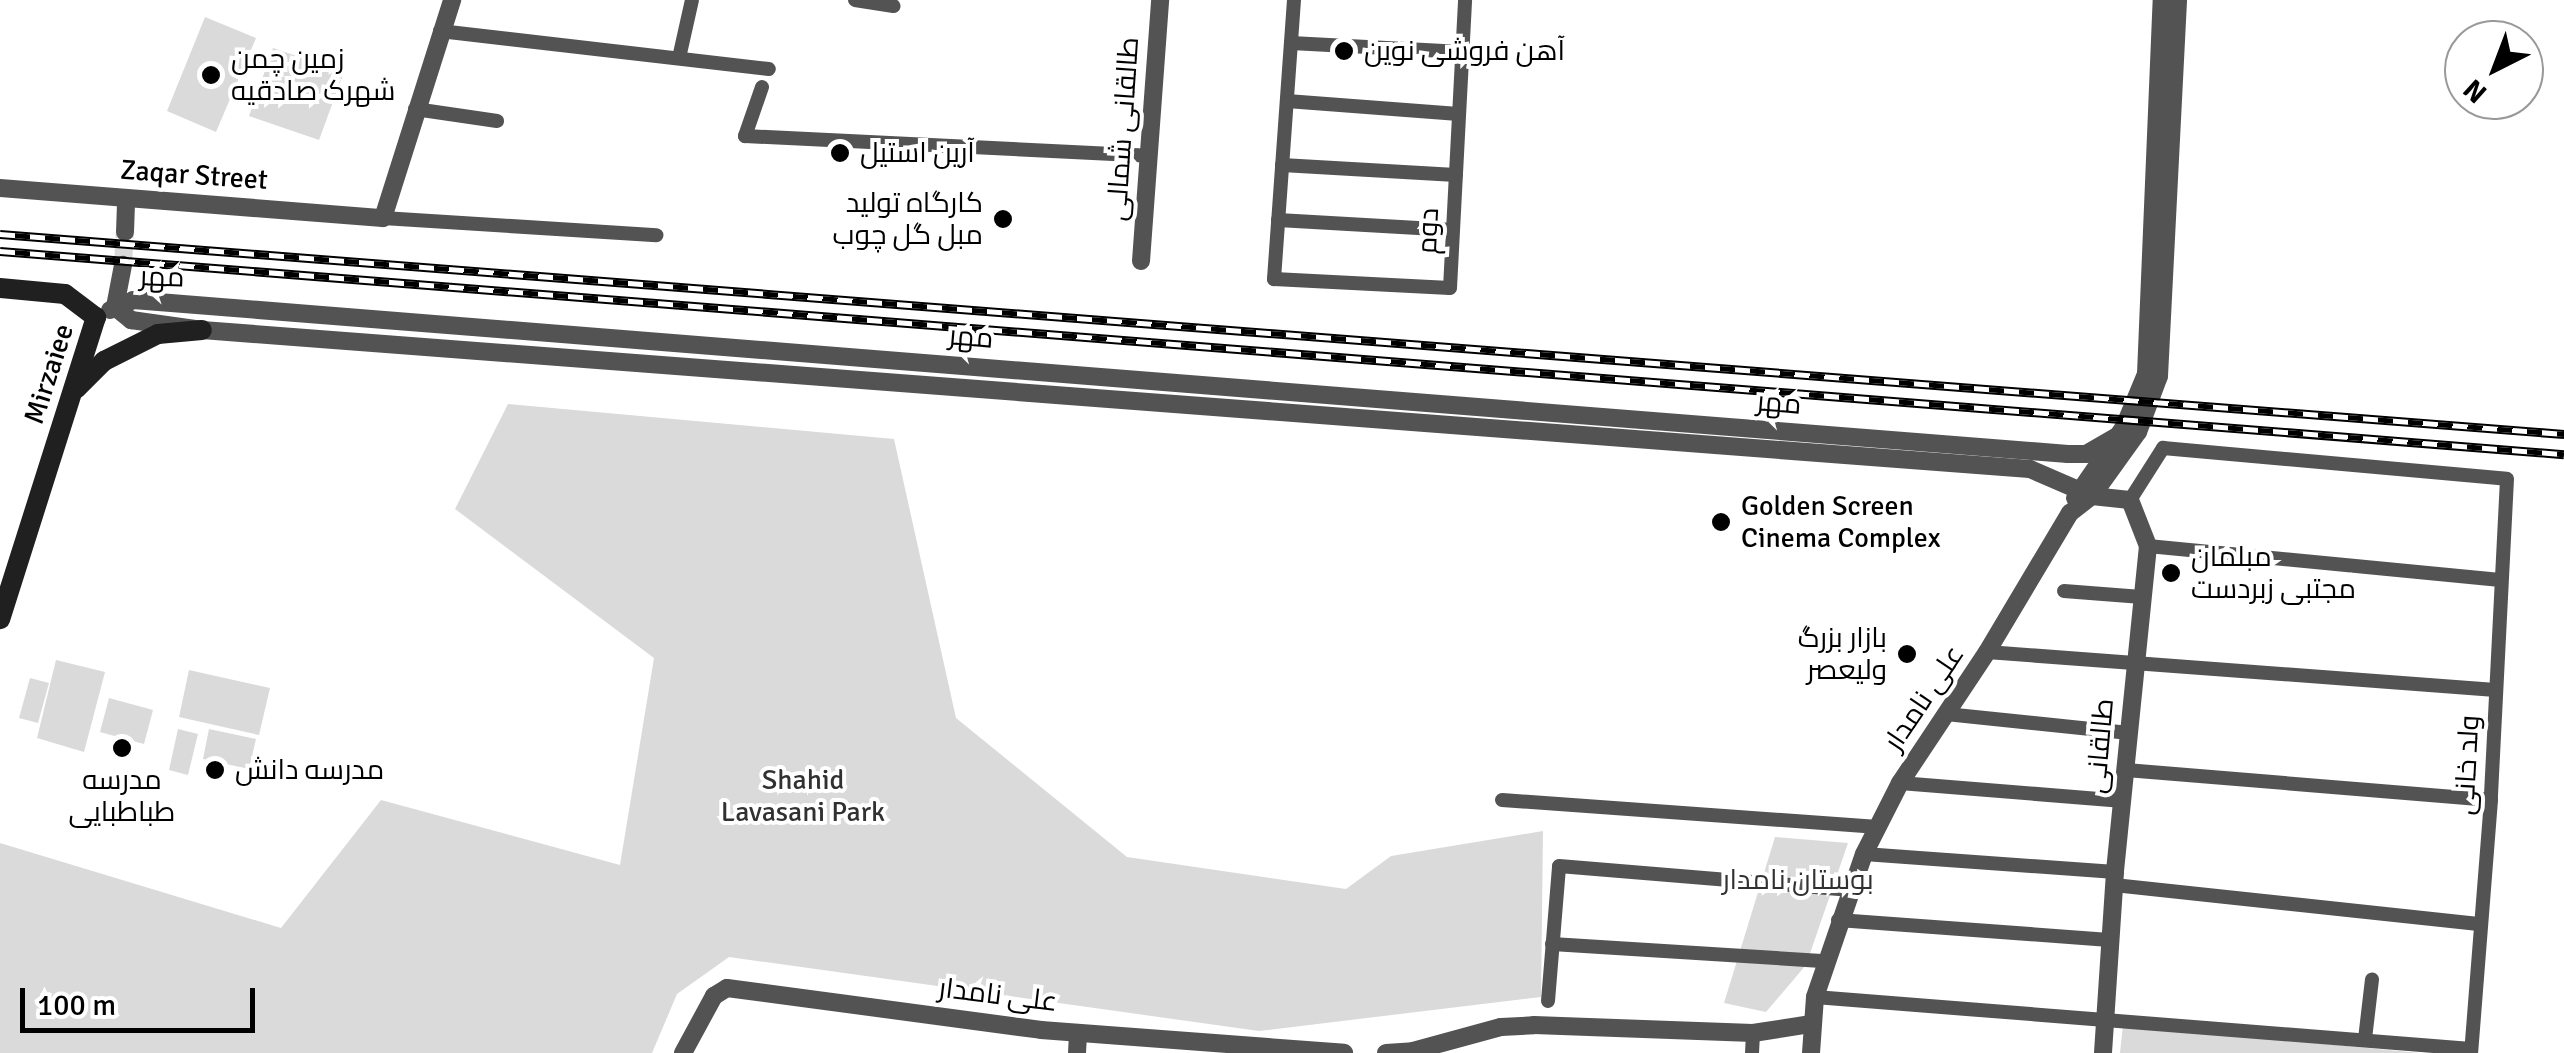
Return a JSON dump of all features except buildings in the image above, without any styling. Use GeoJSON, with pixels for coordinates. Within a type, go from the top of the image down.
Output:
{"type":"FeatureCollection","features":[{"type":"Feature","properties":{"kind":"main road"},"geometry":{"type":"LineString","coordinates":[[0,288],[65,294],[96,317]]}},
{"type":"Feature","properties":{"kind":"main road","name":"Mirzaiee"},"geometry":{"type":"LineString","coordinates":[[0,619],[96,317]]}},
{"type":"Feature","properties":{"kind":"main road"},"geometry":{"type":"LineString","coordinates":[[71,394],[104,362],[158,334],[202,330]]}},
{"type":"Feature","properties":{"kind":"street"},"geometry":{"type":"LineString","coordinates":[[452,0],[383,218],[656,235]]}},
{"type":"Feature","properties":{"kind":"street"},"geometry":{"type":"LineString","coordinates":[[680,58],[692,0]]}},
{"type":"Feature","properties":{"kind":"street","name":"طالقانی شمالی"},"geometry":{"type":"LineString","coordinates":[[1141,261],[1160,0]]}},
{"type":"Feature","properties":{"kind":"street"},"geometry":{"type":"LineString","coordinates":[[1294,0],[1278,220],[1453,230]]}},
{"type":"Feature","properties":{"kind":"street","name":"دوم"},"geometry":{"type":"LineString","coordinates":[[1278,220],[1274,279],[1450,288],[1466,0]]}},
{"type":"Feature","properties":{"kind":"street"},"geometry":{"type":"LineString","coordinates":[[2078,488],[2116,438],[2146,374],[2151,329],[2162,0]]}},
{"type":"Feature","properties":{"kind":"street"},"geometry":{"type":"LineString","coordinates":[[2078,488],[2138,432],[2159,376],[2178,0]]}},
{"type":"Feature","properties":{"kind":"street"},"geometry":{"type":"LineString","coordinates":[[865,1],[894,6]]}},
{"type":"Feature","properties":{"kind":"street"},"geometry":{"type":"LineString","coordinates":[[440,31],[768,69]]}},
{"type":"Feature","properties":{"kind":"street"},"geometry":{"type":"LineString","coordinates":[[1291,43],[1463,52]]}},
{"type":"Feature","properties":{"kind":"street"},"geometry":{"type":"LineString","coordinates":[[762,87],[744,136],[1150,156]]}},
{"type":"Feature","properties":{"kind":"street"},"geometry":{"type":"LineString","coordinates":[[1287,101],[1460,114]]}},
{"type":"Feature","properties":{"kind":"street"},"geometry":{"type":"LineString","coordinates":[[415,110],[498,121]]}},
{"type":"Feature","properties":{"kind":"street"},"geometry":{"type":"LineString","coordinates":[[1282,164],[1456,176]]}},
{"type":"Feature","properties":{"kind":"street","name":"Zaqar Street"},"geometry":{"type":"LineString","coordinates":[[0,188],[383,218]]}},
{"type":"Feature","properties":{"kind":"street"},"geometry":{"type":"LineString","coordinates":[[126,198],[126,232]]}},
{"type":"Feature","properties":{"kind":"street"},"geometry":{"type":"LineString","coordinates":[[96,317],[115,307],[123,265]]}},
{"type":"Feature","properties":{"kind":"street","name":"مهر"},"geometry":{"type":"LineString","coordinates":[[2078,488],[2030,469],[1765,439],[1308,392],[133,300],[115,307],[131,320],[202,330],[1308,414],[1765,439],[2068,454],[2086,454],[2116,438]]}},
{"type":"Feature","properties":{"kind":"street"},"geometry":{"type":"LineString","coordinates":[[1308,392],[1308,414]]}},
{"type":"Feature","properties":{"kind":"street","name":"ولد خانی"},"geometry":{"type":"LineString","coordinates":[[2130,500],[2163,448],[2507,480],[2490,800],[2471,1051]]}},
{"type":"Feature","properties":{"kind":"street"},"geometry":{"type":"LineString","coordinates":[[2068,454],[2080,470],[2074,479],[2078,488]]}},
{"type":"Feature","properties":{"kind":"street"},"geometry":{"type":"LineString","coordinates":[[2078,488],[2130,500]]}},
{"type":"Feature","properties":{"kind":"street","name":"علی نامدار"},"geometry":{"type":"LineString","coordinates":[[1811,1053],[1811,1024],[1825,961],[1864,854],[1900,783],[1987,652],[2070,513],[2078,488]]}},
{"type":"Feature","properties":{"kind":"street","name":"طالقانی"},"geometry":{"type":"LineString","coordinates":[[2103,1053],[2114,878],[2148,546],[2130,500]]}},
{"type":"Feature","properties":{"kind":"street"},"geometry":{"type":"LineString","coordinates":[[2148,546],[2500,580]]}},
{"type":"Feature","properties":{"kind":"street"},"geometry":{"type":"LineString","coordinates":[[2064,591],[2142,597]]}},
{"type":"Feature","properties":{"kind":"street"},"geometry":{"type":"LineString","coordinates":[[1987,652],[2496,690]]}},
{"type":"Feature","properties":{"kind":"street"},"geometry":{"type":"LineString","coordinates":[[1946,714],[2129,733]]}},
{"type":"Feature","properties":{"kind":"street"},"geometry":{"type":"LineString","coordinates":[[2126,770],[2490,800]]}},
{"type":"Feature","properties":{"kind":"street"},"geometry":{"type":"LineString","coordinates":[[1900,783],[2123,802]]}},
{"type":"Feature","properties":{"kind":"street"},"geometry":{"type":"LineString","coordinates":[[1502,800],[1878,827]]}},
{"type":"Feature","properties":{"kind":"street"},"geometry":{"type":"LineString","coordinates":[[1864,854],[2114,878],[2481,924]]}},
{"type":"Feature","properties":{"kind":"street"},"geometry":{"type":"LineString","coordinates":[[1548,1001],[1558,866],[1851,890]]}},
{"type":"Feature","properties":{"kind":"street"},"geometry":{"type":"LineString","coordinates":[[1838,920],[2109,940]]}},
{"type":"Feature","properties":{"kind":"street"},"geometry":{"type":"LineString","coordinates":[[1552,944],[1825,961]]}},
{"type":"Feature","properties":{"kind":"street"},"geometry":{"type":"LineString","coordinates":[[2365,1039],[2372,979]]}},
{"type":"Feature","properties":{"kind":"street","name":"علی نامدار"},"geometry":{"type":"LineString","coordinates":[[683,1053],[714,996],[727,988],[1078,1032],[1344,1053]]}},
{"type":"Feature","properties":{"kind":"street"},"geometry":{"type":"LineString","coordinates":[[1816,997],[2105,1017],[2471,1051]]}},
{"type":"Feature","properties":{"kind":"street"},"geometry":{"type":"LineString","coordinates":[[1386,1053],[1464,1046],[1501,1028],[1534,1025],[1753,1033],[1811,1024]]}},
{"type":"Feature","properties":{"kind":"street"},"geometry":{"type":"LineString","coordinates":[[1076,1053],[1078,1032]]}},
{"type":"Feature","properties":{"kind":"street"},"geometry":{"type":"LineString","coordinates":[[1752,1053],[1753,1033]]}},
{"type":"Feature","properties":{"kind":"green space","name":"زمین چمن شهرک صادقیه"},"geometry":{"type":"Polygon","coordinates":[[[205,17],[256,38],[216,132],[167,111],[205,17]]]}},
{"type":"Feature","properties":{"kind":"green space"},"geometry":{"type":"Polygon","coordinates":[[[273,48],[344,72],[319,140],[249,116],[273,48]]]}},
{"type":"Feature","properties":{"kind":"green space","name":"Shahid Lavasani Park"},"geometry":{"type":"Polygon","coordinates":[[[508,404],[894,439],[956,718],[1127,857],[1346,889],[1391,856],[1543,831],[1541,997],[1259,1031],[729,957],[677,994],[652,1053],[0,1053],[0,843],[281,928],[381,800],[620,865],[654,658],[455,509],[508,404]]]}},
{"type":"Feature","properties":{"kind":"green space"},"geometry":{"type":"Polygon","coordinates":[[[56,660],[105,672],[84,752],[37,738],[56,660]]]}},
{"type":"Feature","properties":{"kind":"green space"},"geometry":{"type":"Polygon","coordinates":[[[189,670],[270,688],[259,735],[179,717],[189,670]]]}},
{"type":"Feature","properties":{"kind":"green space"},"geometry":{"type":"Polygon","coordinates":[[[30,678],[49,683],[38,723],[19,718],[30,678]]]}},
{"type":"Feature","properties":{"kind":"green space"},"geometry":{"type":"Polygon","coordinates":[[[109,698],[153,710],[144,744],[100,732],[109,698]]]}},
{"type":"Feature","properties":{"kind":"green space"},"geometry":{"type":"Polygon","coordinates":[[[178,729],[198,734],[188,775],[169,770],[178,729]]]}},
{"type":"Feature","properties":{"kind":"green space"},"geometry":{"type":"Polygon","coordinates":[[[209,729],[256,739],[249,769],[203,759],[209,729]]]}},
{"type":"Feature","properties":{"kind":"green space","name":"بوستان نامدار"},"geometry":{"type":"Polygon","coordinates":[[[1775,837],[1848,843],[1806,965],[1766,1012],[1724,1003],[1775,837]]]}},
{"type":"Feature","properties":{"kind":"green space"},"geometry":{"type":"Polygon","coordinates":[[[2123,1025],[2420,1053],[2120,1053],[2123,1025]]]}},
{"type":"Feature","properties":{"kind":"tunnel"},"geometry":{"type":"LineString","coordinates":[[123,265],[125,232]]}},
{"type":"Feature","properties":{"kind":"railway"},"geometry":{"type":"LineString","coordinates":[[0,234],[2564,434]]}},
{"type":"Feature","properties":{"kind":"railway"},"geometry":{"type":"LineString","coordinates":[[0,251],[2564,454]]}},
{"type":"Feature","properties":{"kind":"place","name":"آهن فروشی نوین"},"geometry":{"type":"Point","coordinates":[1344,51]}},
{"type":"Feature","properties":{"kind":"place","name":"زمین چمن شهرک صادقیه"},"geometry":{"type":"Point","coordinates":[211,75]}},
{"type":"Feature","properties":{"kind":"place","name":"آرین استیل"},"geometry":{"type":"Point","coordinates":[840,153]}},
{"type":"Feature","properties":{"kind":"place","name":"کارگاه تولید مبل گل چوب"},"geometry":{"type":"Point","coordinates":[1003,219]}},
{"type":"Feature","properties":{"kind":"place","name":"Golden Screen Cinema Complex"},"geometry":{"type":"Point","coordinates":[1721,522]}},
{"type":"Feature","properties":{"kind":"place","name":"مبلمان مجتبی زبردست"},"geometry":{"type":"Point","coordinates":[2171,573]}},
{"type":"Feature","properties":{"kind":"place","name":"بازار بزرگ ولیعصر"},"geometry":{"type":"Point","coordinates":[1907,654]}},
{"type":"Feature","properties":{"kind":"place","name":"مدرسه طباطبایی"},"geometry":{"type":"Point","coordinates":[122,748]}},
{"type":"Feature","properties":{"kind":"place","name":"مدرسه دانش"},"geometry":{"type":"Point","coordinates":[215,770]}}]}
